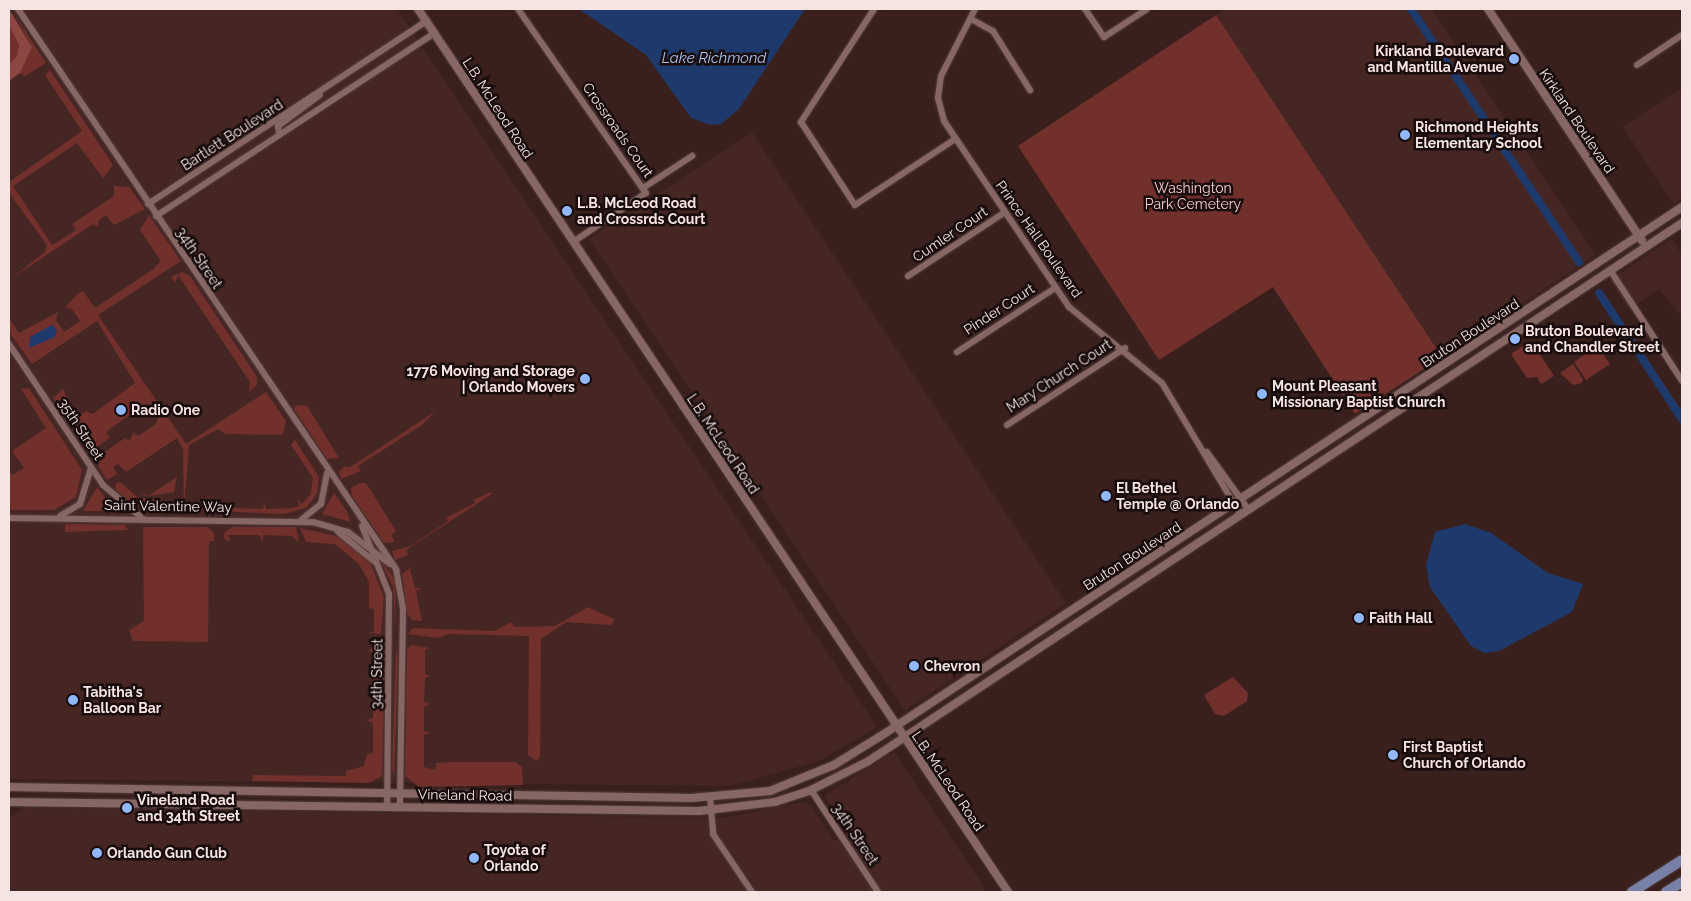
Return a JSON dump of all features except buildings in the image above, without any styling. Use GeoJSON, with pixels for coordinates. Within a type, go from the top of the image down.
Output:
{"type":"FeatureCollection","features":[{"type":"Feature","properties":{"kind":"main road"},"geometry":{"type":"LineString","coordinates":[[1632,892],[1682,860]]}},
{"type":"Feature","properties":{"kind":"main road"},"geometry":{"type":"LineString","coordinates":[[1666,892],[1682,882]]}},
{"type":"Feature","properties":{"kind":"street","name":"34th Street"},"geometry":{"type":"LineString","coordinates":[[18,9],[360,520],[390,557],[402,588],[400,806]]}},
{"type":"Feature","properties":{"kind":"street","name":"L.B. McLeod Road"},"geometry":{"type":"LineString","coordinates":[[418,9],[1008,892]]}},
{"type":"Feature","properties":{"kind":"street","name":"Crossroads Court"},"geometry":{"type":"LineString","coordinates":[[518,9],[646,192],[573,242]]}},
{"type":"Feature","properties":{"kind":"street"},"geometry":{"type":"LineString","coordinates":[[874,9],[801,122],[855,205],[955,139]]}},
{"type":"Feature","properties":{"kind":"street","name":"Prince Hall Boulevard"},"geometry":{"type":"LineString","coordinates":[[975,9],[941,76],[938,98],[955,139],[1069,306],[1125,348],[1162,383],[1204,450],[1240,514]]}},
{"type":"Feature","properties":{"kind":"street"},"geometry":{"type":"LineString","coordinates":[[1086,9],[1104,37],[1147,9]]}},
{"type":"Feature","properties":{"kind":"street","name":"Kirkland Boulevard"},"geometry":{"type":"LineString","coordinates":[[1488,9],[1646,246]]}},
{"type":"Feature","properties":{"kind":"street"},"geometry":{"type":"LineString","coordinates":[[970,19],[993,31],[1030,90]]}},
{"type":"Feature","properties":{"kind":"street","name":"Bartlett Boulevard"},"geometry":{"type":"LineString","coordinates":[[148,204],[426,21]]}},
{"type":"Feature","properties":{"kind":"street","name":"Bartlett Boulevard"},"geometry":{"type":"LineString","coordinates":[[156,216],[278,134],[435,33]]}},
{"type":"Feature","properties":{"kind":"street"},"geometry":{"type":"LineString","coordinates":[[1637,65],[1682,35]]}},
{"type":"Feature","properties":{"kind":"street","name":"Bartlett Boulevard"},"geometry":{"type":"LineString","coordinates":[[278,134],[278,126],[329,86]]}},
{"type":"Feature","properties":{"kind":"street"},"geometry":{"type":"LineString","coordinates":[[643,188],[692,156]]}},
{"type":"Feature","properties":{"kind":"street","name":"Bruton Boulevard"},"geometry":{"type":"LineString","coordinates":[[896,726],[1682,207]]}},
{"type":"Feature","properties":{"kind":"street","name":"Cumler Court"},"geometry":{"type":"LineString","coordinates":[[908,276],[1005,212]]}},
{"type":"Feature","properties":{"kind":"street","name":"Bruton Boulevard"},"geometry":{"type":"LineString","coordinates":[[903,737],[1682,222]]}},
{"type":"Feature","properties":{"kind":"street"},"geometry":{"type":"LineString","coordinates":[[1610,270],[1682,382]]}},
{"type":"Feature","properties":{"kind":"street","name":"Pinder Court"},"geometry":{"type":"LineString","coordinates":[[957,352],[1055,288]]}},
{"type":"Feature","properties":{"kind":"street","name":"35th Street"},"geometry":{"type":"LineString","coordinates":[[9,344],[91,468],[112,496],[143,518]]}},
{"type":"Feature","properties":{"kind":"street","name":"Mary Church Court"},"geometry":{"type":"LineString","coordinates":[[1007,425],[1125,348]]}},
{"type":"Feature","properties":{"kind":"street"},"geometry":{"type":"LineString","coordinates":[[1456,358],[1462,368]]}},
{"type":"Feature","properties":{"kind":"street"},"geometry":{"type":"LineString","coordinates":[[1336,437],[1342,447]]}},
{"type":"Feature","properties":{"kind":"street","name":"Prince Hall Boulevard"},"geometry":{"type":"LineString","coordinates":[[1204,450],[1248,509]]}},
{"type":"Feature","properties":{"kind":"street"},"geometry":{"type":"LineString","coordinates":[[58,517],[80,504],[91,468]]}},
{"type":"Feature","properties":{"kind":"street"},"geometry":{"type":"LineString","coordinates":[[298,521],[321,504],[328,485],[326,469]]}},
{"type":"Feature","properties":{"kind":"street","name":"Saint Valentine Way"},"geometry":{"type":"LineString","coordinates":[[9,518],[58,517],[298,521],[326,525],[348,532]]}},
{"type":"Feature","properties":{"kind":"street","name":"34th Street"},"geometry":{"type":"LineString","coordinates":[[360,520],[386,582],[390,612],[387,806]]}},
{"type":"Feature","properties":{"kind":"street","name":"Saint Valentine Way"},"geometry":{"type":"LineString","coordinates":[[326,525],[359,545],[378,566]]}},
{"type":"Feature","properties":{"kind":"street","name":"34th Street"},"geometry":{"type":"LineString","coordinates":[[348,532],[387,560],[402,588]]}},
{"type":"Feature","properties":{"kind":"street"},"geometry":{"type":"LineString","coordinates":[[1125,575],[1133,585]]}},
{"type":"Feature","properties":{"kind":"street","name":"Vineland Road"},"geometry":{"type":"LineString","coordinates":[[9,787],[710,797],[770,791],[802,780],[896,726]]}},
{"type":"Feature","properties":{"kind":"street","name":"Vineland Road"},"geometry":{"type":"LineString","coordinates":[[9,802],[709,811],[775,802],[810,790],[867,762],[903,737]]}},
{"type":"Feature","properties":{"kind":"street"},"geometry":{"type":"LineString","coordinates":[[38,787],[39,802]]}},
{"type":"Feature","properties":{"kind":"street"},"geometry":{"type":"LineString","coordinates":[[160,789],[160,803]]}},
{"type":"Feature","properties":{"kind":"street"},"geometry":{"type":"LineString","coordinates":[[243,790],[244,804]]}},
{"type":"Feature","properties":{"kind":"street","name":"34th Street"},"geometry":{"type":"LineString","coordinates":[[810,790],[878,892]]}},
{"type":"Feature","properties":{"kind":"street"},"geometry":{"type":"LineString","coordinates":[[710,797],[709,811],[713,834],[752,892]]}},
{"type":"Feature","properties":{"kind":"shaded area"},"geometry":{"type":"Polygon","coordinates":[[[9,9],[397,9],[877,727],[819,761],[730,786],[9,779],[9,9]]]}},
{"type":"Feature","properties":{"kind":"shaded area"},"geometry":{"type":"Polygon","coordinates":[[[9,9],[32,47],[20,73],[9,81],[9,64],[17,56],[19,45],[9,25],[9,9]]]}},
{"type":"Feature","properties":{"kind":"shaded area","name":"Richmond Heights Elementary School"},"geometry":{"type":"Polygon","coordinates":[[[1226,9],[1432,9],[1595,255],[1442,357],[1216,15],[1226,9]]]}},
{"type":"Feature","properties":{"kind":"shaded area"},"geometry":{"type":"Polygon","coordinates":[[[1682,88],[1682,198],[1674,204],[1623,127],[1682,88]]]}},
{"type":"Feature","properties":{"kind":"shaded area"},"geometry":{"type":"Polygon","coordinates":[[[752,132],[1066,603],[905,710],[589,239],[752,132]]]}},
{"type":"Feature","properties":{"kind":"shaded area"},"geometry":{"type":"Polygon","coordinates":[[[1672,239],[1682,255],[1682,317],[1659,289],[1629,309],[1610,280],[1672,239]]]}},
{"type":"Feature","properties":{"kind":"shaded area"},"geometry":{"type":"Polygon","coordinates":[[[894,752],[987,892],[9,892],[9,817],[25,808],[723,818],[803,802],[810,805],[835,841],[848,832],[824,796],[894,752]]]}},
{"type":"Feature","properties":{"kind":"green space"},"geometry":{"type":"Polygon","coordinates":[[[15,15],[46,63],[25,76],[20,73],[32,47],[15,15]]]}},
{"type":"Feature","properties":{"kind":"green space","name":"Washington Park Cemetery"},"geometry":{"type":"Polygon","coordinates":[[[1216,15],[1442,357],[1355,414],[1273,287],[1159,360],[1018,146],[1216,15]]]}},
{"type":"Feature","properties":{"kind":"green space"},"geometry":{"type":"Polygon","coordinates":[[[9,25],[19,44],[17,56],[9,64],[9,25]]]}},
{"type":"Feature","properties":{"kind":"green space"},"geometry":{"type":"Polygon","coordinates":[[[50,70],[113,165],[103,178],[77,143],[13,186],[52,245],[76,230],[72,224],[114,196],[114,186],[129,187],[145,209],[114,225],[106,215],[98,221],[99,227],[93,224],[9,280],[45,252],[47,245],[9,193],[9,182],[82,131],[45,75],[50,70]]]}},
{"type":"Feature","properties":{"kind":"green space"},"geometry":{"type":"Polygon","coordinates":[[[149,215],[181,261],[98,315],[186,444],[266,392],[286,421],[283,435],[226,434],[218,429],[189,445],[184,510],[183,449],[177,438],[126,472],[118,464],[113,467],[117,474],[107,480],[98,466],[102,454],[125,438],[129,441],[134,432],[138,436],[156,424],[159,413],[150,410],[148,403],[110,429],[106,433],[110,438],[95,448],[84,444],[72,426],[72,420],[86,411],[93,414],[135,383],[97,321],[32,364],[9,332],[9,318],[19,333],[58,312],[56,320],[64,332],[80,321],[72,309],[65,308],[77,294],[83,291],[95,308],[152,270],[161,261],[140,230],[149,215]]]}},
{"type":"Feature","properties":{"kind":"green space"},"geometry":{"type":"Polygon","coordinates":[[[182,272],[190,276],[257,377],[257,385],[249,392],[250,382],[178,275],[175,283],[171,277],[182,272]]]}},
{"type":"Feature","properties":{"kind":"green space"},"geometry":{"type":"Polygon","coordinates":[[[1531,341],[1554,376],[1541,384],[1537,377],[1527,378],[1511,354],[1531,341]]]}},
{"type":"Feature","properties":{"kind":"green space"},"geometry":{"type":"Polygon","coordinates":[[[1597,346],[1610,364],[1586,380],[1574,362],[1597,346]]]}},
{"type":"Feature","properties":{"kind":"green space"},"geometry":{"type":"Polygon","coordinates":[[[1573,364],[1583,379],[1582,383],[1573,385],[1560,373],[1573,364]]]}},
{"type":"Feature","properties":{"kind":"green space"},"geometry":{"type":"Polygon","coordinates":[[[29,388],[82,470],[76,497],[54,510],[9,510],[9,470],[12,475],[24,468],[12,451],[46,428],[21,389],[29,388]]]}},
{"type":"Feature","properties":{"kind":"green space"},"geometry":{"type":"Polygon","coordinates":[[[63,389],[72,409],[80,405],[67,414],[53,398],[63,389]]]}},
{"type":"Feature","properties":{"kind":"green space"},"geometry":{"type":"Polygon","coordinates":[[[296,405],[307,406],[339,458],[327,459],[294,409],[296,405]]]}},
{"type":"Feature","properties":{"kind":"green space"},"geometry":{"type":"Polygon","coordinates":[[[436,411],[422,425],[358,466],[361,471],[341,479],[339,472],[345,466],[349,468],[436,411]]]}},
{"type":"Feature","properties":{"kind":"green space"},"geometry":{"type":"Polygon","coordinates":[[[295,440],[319,477],[317,494],[306,508],[284,514],[194,510],[195,503],[197,508],[227,508],[229,502],[231,508],[263,509],[264,503],[266,509],[292,508],[299,506],[298,500],[302,504],[311,493],[313,478],[291,445],[295,440]]]}},
{"type":"Feature","properties":{"kind":"green space"},"geometry":{"type":"Polygon","coordinates":[[[177,477],[174,492],[148,496],[177,477]]]}},
{"type":"Feature","properties":{"kind":"green space"},"geometry":{"type":"Polygon","coordinates":[[[120,482],[137,497],[173,503],[176,509],[153,512],[135,505],[116,491],[115,484],[120,482]]]}},
{"type":"Feature","properties":{"kind":"green space"},"geometry":{"type":"Polygon","coordinates":[[[360,483],[366,483],[396,531],[391,535],[395,542],[384,543],[352,496],[351,488],[360,483]]]}},
{"type":"Feature","properties":{"kind":"green space"},"geometry":{"type":"Polygon","coordinates":[[[97,487],[107,500],[118,511],[83,511],[97,487]]]}},
{"type":"Feature","properties":{"kind":"green space"},"geometry":{"type":"Polygon","coordinates":[[[491,492],[492,494],[406,550],[408,555],[395,560],[392,551],[411,546],[448,521],[446,518],[475,503],[473,500],[491,492]]]}},
{"type":"Feature","properties":{"kind":"green space"},"geometry":{"type":"Polygon","coordinates":[[[334,493],[346,510],[351,522],[322,514],[334,493]]]}},
{"type":"Feature","properties":{"kind":"green space"},"geometry":{"type":"Polygon","coordinates":[[[65,524],[125,525],[128,530],[65,532],[65,524]]]}},
{"type":"Feature","properties":{"kind":"green space"},"geometry":{"type":"Polygon","coordinates":[[[143,527],[207,527],[214,533],[214,541],[209,541],[208,642],[133,641],[129,630],[144,621],[143,527]]]}},
{"type":"Feature","properties":{"kind":"green space"},"geometry":{"type":"Polygon","coordinates":[[[232,527],[296,527],[299,542],[292,536],[263,535],[263,541],[259,535],[228,535],[231,541],[225,540],[224,533],[232,527]]]}},
{"type":"Feature","properties":{"kind":"green space"},"geometry":{"type":"Polygon","coordinates":[[[300,528],[341,537],[370,562],[384,597],[381,634],[369,633],[374,631],[374,609],[369,608],[369,582],[359,564],[335,544],[306,542],[300,528]]]}},
{"type":"Feature","properties":{"kind":"green space"},"geometry":{"type":"Polygon","coordinates":[[[379,557],[395,580],[396,635],[393,587],[379,557]]]}},
{"type":"Feature","properties":{"kind":"green space"},"geometry":{"type":"Polygon","coordinates":[[[414,565],[410,569],[415,588],[422,588],[416,591],[422,621],[412,620],[407,613],[402,574],[414,565]]]}},
{"type":"Feature","properties":{"kind":"green space"},"geometry":{"type":"Polygon","coordinates":[[[588,607],[614,619],[612,625],[566,622],[541,639],[540,757],[536,761],[528,755],[529,636],[448,634],[438,638],[408,634],[413,628],[495,631],[511,622],[515,627],[555,626],[588,607]]]}},
{"type":"Feature","properties":{"kind":"green space"},"geometry":{"type":"Polygon","coordinates":[[[411,645],[430,648],[425,650],[425,674],[430,676],[425,678],[424,702],[430,704],[424,707],[424,731],[430,733],[424,735],[424,767],[435,770],[436,763],[449,762],[515,762],[522,767],[523,785],[419,787],[405,776],[407,650],[411,645]]]}},
{"type":"Feature","properties":{"kind":"green space"},"geometry":{"type":"Polygon","coordinates":[[[373,646],[385,657],[382,776],[369,783],[253,781],[252,770],[253,775],[346,776],[346,771],[364,766],[367,754],[373,753],[373,723],[367,720],[373,718],[373,690],[367,686],[373,683],[374,652],[368,651],[373,646]]]}},
{"type":"Feature","properties":{"kind":"green space"},"geometry":{"type":"Polygon","coordinates":[[[396,647],[398,658],[394,776],[392,768],[396,647]]]}},
{"type":"Feature","properties":{"kind":"green space"},"geometry":{"type":"Polygon","coordinates":[[[1233,677],[1248,693],[1247,701],[1224,716],[1215,714],[1204,695],[1233,677]]]}},
{"type":"Feature","properties":{"kind":"water","name":"Lake Richmond"},"geometry":{"type":"Polygon","coordinates":[[[579,9],[805,9],[739,109],[721,124],[710,125],[691,118],[646,55],[579,9]]]}},
{"type":"Feature","properties":{"kind":"water"},"geometry":{"type":"Polygon","coordinates":[[[52,325],[57,330],[55,337],[29,348],[30,337],[52,325]]]}},
{"type":"Feature","properties":{"kind":"water"},"geometry":{"type":"Polygon","coordinates":[[[1465,524],[1491,533],[1548,573],[1583,584],[1572,612],[1499,651],[1484,653],[1471,646],[1430,587],[1426,565],[1435,532],[1465,524]]]}},
{"type":"Feature","properties":{"kind":"waterway"},"geometry":{"type":"LineString","coordinates":[[1411,9],[1579,262]]}},
{"type":"Feature","properties":{"kind":"waterway"},"geometry":{"type":"LineString","coordinates":[[1599,293],[1682,419]]}},
{"type":"Feature","properties":{"kind":"place","name":"Kirkland Boulevard and Mantilla Avenue"},"geometry":{"type":"Point","coordinates":[1514,59]}},
{"type":"Feature","properties":{"kind":"place","name":"Richmond Heights Elementary School"},"geometry":{"type":"Point","coordinates":[1405,135]}},
{"type":"Feature","properties":{"kind":"place","name":"L.B. McLeod Road and Crossrds Court"},"geometry":{"type":"Point","coordinates":[567,211]}},
{"type":"Feature","properties":{"kind":"place","name":"Bruton Boulevard and Chandler Street"},"geometry":{"type":"Point","coordinates":[1515,339]}},
{"type":"Feature","properties":{"kind":"place","name":"1776 Moving and Storage | Orlando Movers"},"geometry":{"type":"Point","coordinates":[585,379]}},
{"type":"Feature","properties":{"kind":"place","name":"Mount Pleasant Missionary Baptist Church"},"geometry":{"type":"Point","coordinates":[1262,394]}},
{"type":"Feature","properties":{"kind":"place","name":"Radio One"},"geometry":{"type":"Point","coordinates":[121,410]}},
{"type":"Feature","properties":{"kind":"place","name":"El Bethel Temple @ Orlando"},"geometry":{"type":"Point","coordinates":[1106,496]}},
{"type":"Feature","properties":{"kind":"place","name":"Faith Hall"},"geometry":{"type":"Point","coordinates":[1359,618]}},
{"type":"Feature","properties":{"kind":"place","name":"Chevron"},"geometry":{"type":"Point","coordinates":[914,666]}},
{"type":"Feature","properties":{"kind":"place","name":"Tabitha's Balloon Bar"},"geometry":{"type":"Point","coordinates":[73,700]}},
{"type":"Feature","properties":{"kind":"place","name":"First Baptist Church of Orlando"},"geometry":{"type":"Point","coordinates":[1393,755]}},
{"type":"Feature","properties":{"kind":"place","name":"Vineland Road and 34th Street"},"geometry":{"type":"Point","coordinates":[127,808]}},
{"type":"Feature","properties":{"kind":"place","name":"Orlando Gun Club"},"geometry":{"type":"Point","coordinates":[97,853]}},
{"type":"Feature","properties":{"kind":"place","name":"Toyota of Orlando"},"geometry":{"type":"Point","coordinates":[474,858]}}]}
